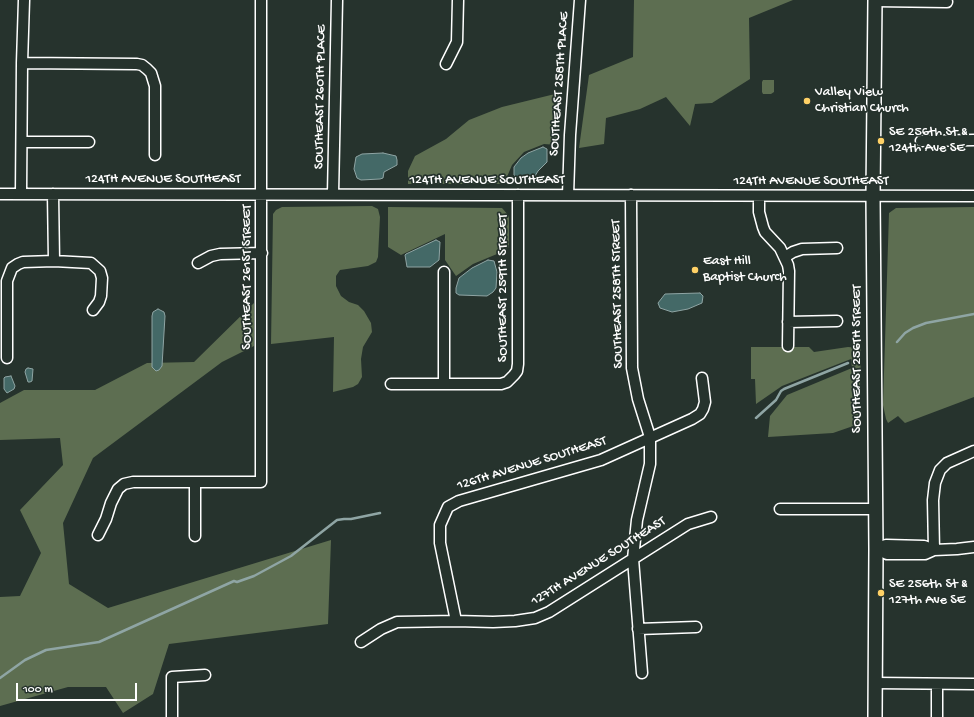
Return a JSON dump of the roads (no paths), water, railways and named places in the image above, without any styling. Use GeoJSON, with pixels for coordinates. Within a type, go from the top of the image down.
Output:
{"type":"FeatureCollection","features":[{"type":"Feature","properties":{"kind":"main road","name":"SOUTHEAST 256TH STREET"},"geometry":{"type":"LineString","coordinates":[[875,0],[873,196],[876,550],[875,717]]}},
{"type":"Feature","properties":{"kind":"street"},"geometry":{"type":"LineString","coordinates":[[21,194],[24,0]]}},
{"type":"Feature","properties":{"kind":"street","name":"SOUTHEAST 261ST STREET"},"geometry":{"type":"LineString","coordinates":[[195,482],[261,482],[261,0]]}},
{"type":"Feature","properties":{"kind":"street","name":"SOUTHEAST 260TH PLACE"},"geometry":{"type":"LineString","coordinates":[[333,194],[337,0]]}},
{"type":"Feature","properties":{"kind":"street"},"geometry":{"type":"LineString","coordinates":[[446,64],[457,42],[458,0]]}},
{"type":"Feature","properties":{"kind":"street","name":"SOUTHEAST 258TH PLACE"},"geometry":{"type":"LineString","coordinates":[[568,195],[570,135],[580,0]]}},
{"type":"Feature","properties":{"kind":"street"},"geometry":{"type":"LineString","coordinates":[[875,0],[947,2]]}},
{"type":"Feature","properties":{"kind":"street"},"geometry":{"type":"LineString","coordinates":[[22,63],[142,65],[151,73],[155,86],[155,155]]}},
{"type":"Feature","properties":{"kind":"street"},"geometry":{"type":"LineString","coordinates":[[921,141],[974,140]]}},
{"type":"Feature","properties":{"kind":"street"},"geometry":{"type":"LineString","coordinates":[[22,142],[89,142]]}},
{"type":"Feature","properties":{"kind":"street","name":"124TH AVENUE SOUTHEAST"},"geometry":{"type":"LineString","coordinates":[[0,194],[974,196]]}},
{"type":"Feature","properties":{"kind":"street"},"geometry":{"type":"LineString","coordinates":[[53,194],[54,261]]}},
{"type":"Feature","properties":{"kind":"street","name":"SOUTHEAST 259TH STREET"},"geometry":{"type":"LineString","coordinates":[[444,384],[501,384],[511,379],[517,371],[518,195]]}},
{"type":"Feature","properties":{"kind":"street","name":"SOUTHEAST 258TH STREET"},"geometry":{"type":"LineString","coordinates":[[631,195],[632,368],[638,399],[650,437],[650,464],[636,520],[633,559],[642,673]]}},
{"type":"Feature","properties":{"kind":"street"},"geometry":{"type":"LineString","coordinates":[[759,196],[759,212],[763,227],[780,248],[785,257],[789,271],[788,346]]}},
{"type":"Feature","properties":{"kind":"street"},"geometry":{"type":"LineString","coordinates":[[785,257],[802,249],[837,248]]}},
{"type":"Feature","properties":{"kind":"street"},"geometry":{"type":"LineString","coordinates":[[198,263],[211,256],[220,254],[262,253]]}},
{"type":"Feature","properties":{"kind":"street"},"geometry":{"type":"LineString","coordinates":[[7,358],[7,281],[12,268],[18,264],[23,262],[54,261],[91,263],[100,271],[102,278],[101,296],[99,302],[93,310]]}},
{"type":"Feature","properties":{"kind":"street"},"geometry":{"type":"LineString","coordinates":[[391,384],[444,384],[444,272]]}},
{"type":"Feature","properties":{"kind":"street"},"geometry":{"type":"LineString","coordinates":[[788,322],[836,322]]}},
{"type":"Feature","properties":{"kind":"street","name":"126TH AVENUE SOUTHEAST"},"geometry":{"type":"LineString","coordinates":[[456,620],[440,543],[440,525],[448,508],[459,501],[601,460],[650,437],[692,420],[700,414],[705,402],[702,378]]}},
{"type":"Feature","properties":{"kind":"street"},"geometry":{"type":"LineString","coordinates":[[934,550],[933,500],[935,483],[940,470],[947,464],[974,451]]}},
{"type":"Feature","properties":{"kind":"street"},"geometry":{"type":"LineString","coordinates":[[98,535],[118,489],[124,484],[133,482],[195,482],[195,536]]}},
{"type":"Feature","properties":{"kind":"street"},"geometry":{"type":"LineString","coordinates":[[780,509],[875,509]]}},
{"type":"Feature","properties":{"kind":"street","name":"127TH AVENUE SOUTHEAST"},"geometry":{"type":"LineString","coordinates":[[361,642],[381,629],[397,622],[456,620],[493,622],[535,618],[549,612],[688,524],[711,517]]}},
{"type":"Feature","properties":{"kind":"street"},"geometry":{"type":"LineString","coordinates":[[876,550],[886,545],[924,546],[934,550],[974,547]]}},
{"type":"Feature","properties":{"kind":"street"},"geometry":{"type":"LineString","coordinates":[[638,629],[696,627]]}},
{"type":"Feature","properties":{"kind":"street"},"geometry":{"type":"LineString","coordinates":[[172,717],[172,677],[205,675]]}},
{"type":"Feature","properties":{"kind":"street"},"geometry":{"type":"LineString","coordinates":[[875,683],[974,684]]}},
{"type":"Feature","properties":{"kind":"street"},"geometry":{"type":"LineString","coordinates":[[937,684],[937,717]]}},
{"type":"Feature","properties":{"kind":"water"},"geometry":{"type":"Polygon","coordinates":[[[543,147],[547,149],[547,162],[535,176],[527,179],[516,177],[514,175],[514,167],[521,158],[528,153],[543,147]]]}},
{"type":"Feature","properties":{"kind":"water"},"geometry":{"type":"Polygon","coordinates":[[[383,153],[396,156],[397,165],[384,172],[383,178],[380,179],[361,180],[357,178],[354,169],[356,157],[362,154],[383,153]]]}},
{"type":"Feature","properties":{"kind":"water"},"geometry":{"type":"Polygon","coordinates":[[[436,240],[440,242],[439,260],[430,267],[407,267],[406,254],[436,240]]]}},
{"type":"Feature","properties":{"kind":"water"},"geometry":{"type":"Polygon","coordinates":[[[488,260],[494,261],[497,272],[496,288],[493,292],[487,296],[459,295],[456,293],[459,278],[472,268],[488,260]]]}},
{"type":"Feature","properties":{"kind":"water"},"geometry":{"type":"Polygon","coordinates":[[[700,293],[703,296],[702,303],[688,309],[672,312],[660,308],[658,303],[665,294],[700,293]]]}},
{"type":"Feature","properties":{"kind":"water"},"geometry":{"type":"Polygon","coordinates":[[[158,309],[164,312],[165,316],[162,366],[156,371],[152,367],[152,316],[153,312],[158,309]]]}},
{"type":"Feature","properties":{"kind":"water"},"geometry":{"type":"Polygon","coordinates":[[[28,368],[33,369],[32,381],[30,382],[28,382],[25,372],[28,368]]]}},
{"type":"Feature","properties":{"kind":"water"},"geometry":{"type":"Polygon","coordinates":[[[11,376],[15,386],[14,389],[7,393],[4,389],[4,378],[11,376]]]}},
{"type":"Feature","properties":{"kind":"waterway"},"geometry":{"type":"LineString","coordinates":[[897,342],[905,333],[926,323],[974,314]]}},
{"type":"Feature","properties":{"kind":"waterway"},"geometry":{"type":"LineString","coordinates":[[756,418],[776,400],[781,391],[784,389],[848,363]]}},
{"type":"Feature","properties":{"kind":"waterway"},"geometry":{"type":"LineString","coordinates":[[0,678],[25,660],[46,650],[99,642],[234,581],[237,582],[254,576],[291,556],[337,520],[351,519],[380,513]]}},
{"type":"Feature","properties":{"kind":"place","name":"Valley View Christian Church"},"geometry":{"type":"Point","coordinates":[807,101]}},
{"type":"Feature","properties":{"kind":"place","name":"SE 256th St & 124th Ave SE"},"geometry":{"type":"Point","coordinates":[881,141]}},
{"type":"Feature","properties":{"kind":"place","name":"East Hill Baptist Church"},"geometry":{"type":"Point","coordinates":[695,270]}},
{"type":"Feature","properties":{"kind":"place","name":"SE 256th St & 127th Ave SE"},"geometry":{"type":"Point","coordinates":[881,593]}}]}
